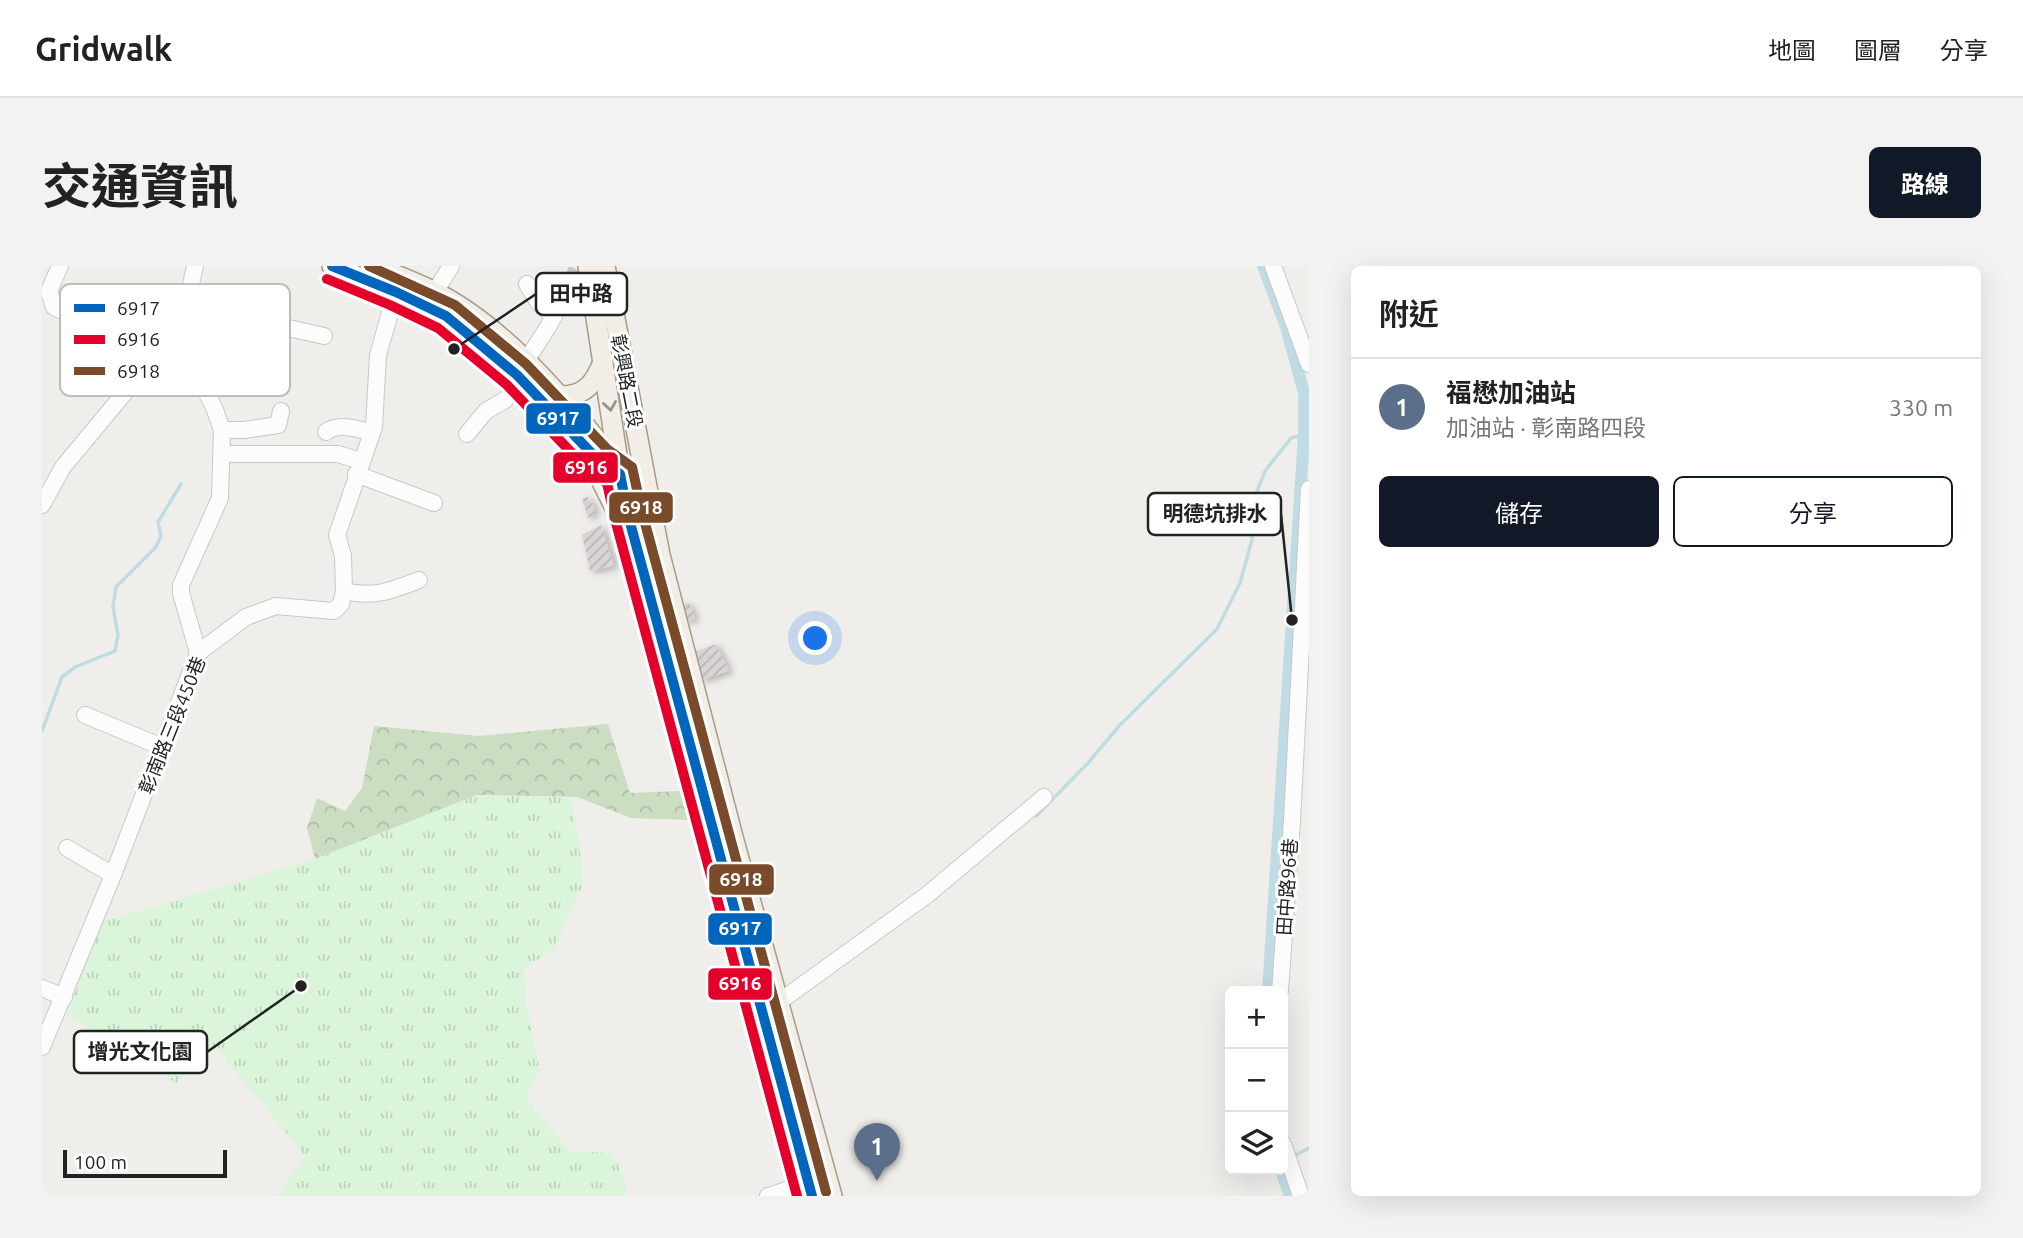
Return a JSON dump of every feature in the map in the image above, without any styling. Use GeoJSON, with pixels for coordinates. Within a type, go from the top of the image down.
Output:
{"type":"FeatureCollection","features":[{"type":"Feature","properties":{"kind":"main road"},"geometry":{"type":"LineString","coordinates":[[332,266],[446,316],[561,396],[605,450],[618,454],[641,454]]}},
{"type":"Feature","properties":{"kind":"main road"},"geometry":{"type":"LineString","coordinates":[[374,266],[435,292],[475,318],[598,460],[620,474],[641,454]]}},
{"type":"Feature","properties":{"kind":"main road","name":"彰興路二段"},"geometry":{"type":"LineString","coordinates":[[588,266],[620,474],[628,516],[642,562]]}},
{"type":"Feature","properties":{"kind":"main road","name":"彰興路二段"},"geometry":{"type":"LineString","coordinates":[[605,266],[660,555],[779,1002],[820,1188]]}},
{"type":"Feature","properties":{"kind":"main road"},"geometry":{"type":"LineString","coordinates":[[561,396],[576,396],[595,383],[603,362]]}},
{"type":"Feature","properties":{"kind":"main road"},"geometry":{"type":"LineString","coordinates":[[582,443],[642,562],[713,831],[820,1188]]}},
{"type":"Feature","properties":{"kind":"street"},"geometry":{"type":"LineString","coordinates":[[60,266],[49,291],[54,307],[60,310]]}},
{"type":"Feature","properties":{"kind":"street"},"geometry":{"type":"LineString","coordinates":[[191,284],[195,266]]}},
{"type":"Feature","properties":{"kind":"street"},"geometry":{"type":"LineString","coordinates":[[435,292],[451,266]]}},
{"type":"Feature","properties":{"kind":"street"},"geometry":{"type":"LineString","coordinates":[[1273,266],[1309,363]]}},
{"type":"Feature","properties":{"kind":"street"},"geometry":{"type":"LineString","coordinates":[[527,284],[538,302],[554,317]]}},
{"type":"Feature","properties":{"kind":"street"},"geometry":{"type":"LineString","coordinates":[[467,434],[486,411],[505,400],[514,390],[521,368],[572,285]]}},
{"type":"Feature","properties":{"kind":"street"},"geometry":{"type":"LineString","coordinates":[[396,292],[378,355],[372,432],[337,535],[343,556],[344,591],[365,596],[419,580]]}},
{"type":"Feature","properties":{"kind":"street"},"geometry":{"type":"LineString","coordinates":[[290,328],[324,336]]}},
{"type":"Feature","properties":{"kind":"street"},"geometry":{"type":"LineString","coordinates":[[42,505],[63,467],[123,396]]}},
{"type":"Feature","properties":{"kind":"street"},"geometry":{"type":"LineString","coordinates":[[198,653],[181,585],[220,498],[222,430],[208,396]]}},
{"type":"Feature","properties":{"kind":"street"},"geometry":{"type":"LineString","coordinates":[[222,430],[278,425],[281,411]]}},
{"type":"Feature","properties":{"kind":"street"},"geometry":{"type":"LineString","coordinates":[[326,432],[330,428],[345,427],[372,432]]}},
{"type":"Feature","properties":{"kind":"street"},"geometry":{"type":"LineString","coordinates":[[222,454],[338,454],[434,503]]}},
{"type":"Feature","properties":{"kind":"street","name":"田中路96巷"},"geometry":{"type":"LineString","coordinates":[[1280,986],[1292,821],[1309,489]]}},
{"type":"Feature","properties":{"kind":"street","name":"彰南路三段450巷"},"geometry":{"type":"LineString","coordinates":[[42,1047],[113,875],[198,653],[246,617],[276,606],[334,611],[341,604],[344,591]]}},
{"type":"Feature","properties":{"kind":"street"},"geometry":{"type":"LineString","coordinates":[[85,715],[162,747]]}},
{"type":"Feature","properties":{"kind":"street"},"geometry":{"type":"LineString","coordinates":[[779,1002],[928,895],[1044,797]]}},
{"type":"Feature","properties":{"kind":"street"},"geometry":{"type":"LineString","coordinates":[[67,848],[113,875]]}},
{"type":"Feature","properties":{"kind":"street"},"geometry":{"type":"LineString","coordinates":[[42,988],[64,998]]}},
{"type":"Feature","properties":{"kind":"street"},"geometry":{"type":"LineString","coordinates":[[1288,1158],[1301,1196]]}},
{"type":"Feature","properties":{"kind":"street"},"geometry":{"type":"LineString","coordinates":[[768,1196],[820,1188]]}},
{"type":"Feature","properties":{"kind":"green space"},"geometry":{"type":"Polygon","coordinates":[[[608,724],[630,793],[680,791],[688,820],[631,818],[577,797],[477,795],[315,859],[307,828],[317,798],[345,811],[362,788],[374,726],[479,736],[608,724]]]}},
{"type":"Feature","properties":{"kind":"green space"},"geometry":{"type":"Polygon","coordinates":[[[477,795],[570,797],[580,848],[583,884],[554,949],[524,968],[526,1004],[540,1070],[526,1098],[569,1151],[612,1153],[627,1184],[625,1196],[276,1196],[305,1156],[216,1048],[176,1083],[66,1015],[102,922],[315,859],[477,795]]]}},
{"type":"Feature","properties":{"kind":"building"},"geometry":{"type":"Polygon","coordinates":[[[588,497],[595,509],[593,515],[588,518],[582,498],[588,497]]]}},
{"type":"Feature","properties":{"kind":"building"},"geometry":{"type":"Polygon","coordinates":[[[601,525],[614,566],[590,571],[582,535],[601,525]]]}},
{"type":"Feature","properties":{"kind":"building"},"geometry":{"type":"Polygon","coordinates":[[[689,603],[695,618],[685,622],[680,605],[689,603]]]}},
{"type":"Feature","properties":{"kind":"building"},"geometry":{"type":"Polygon","coordinates":[[[716,644],[729,671],[701,680],[694,652],[716,644]]]}},
{"type":"Feature","properties":{"kind":"waterway"},"geometry":{"type":"LineString","coordinates":[[1263,266],[1286,327],[1304,393],[1304,435],[1268,986]]}},
{"type":"Feature","properties":{"kind":"waterway"},"geometry":{"type":"LineString","coordinates":[[1036,816],[1088,763],[1120,725],[1217,629],[1240,583],[1252,540],[1251,506],[1265,471],[1291,438],[1304,435]]}},
{"type":"Feature","properties":{"kind":"waterway"},"geometry":{"type":"LineString","coordinates":[[42,731],[62,677],[75,667],[115,651],[118,635],[113,607],[116,587],[156,547],[161,536],[158,522],[181,484]]}},
{"type":"Feature","properties":{"kind":"waterway"},"geometry":{"type":"LineString","coordinates":[[1294,1156],[1309,1148]]}},
{"type":"Feature","properties":{"kind":"waterway"},"geometry":{"type":"LineString","coordinates":[[1283,1175],[1290,1196]]}},
{"type":"Feature","properties":{"kind":"tunnel"},"geometry":{"type":"LineString","coordinates":[[570,284],[578,266]]}},
{"type":"Feature","properties":{"kind":"transit line","name":"6917"},"geometry":{"type":"LineString","coordinates":[[332,266],[446,316],[517,375],[598,460],[620,474],[628,515],[812,1196]]}},
{"type":"Feature","properties":{"kind":"transit line","name":"6918"},"geometry":{"type":"LineString","coordinates":[[369,266],[455,305],[526,364],[607,449],[632,467],[826,1192]]}},
{"type":"Feature","properties":{"kind":"transit line","name":"6916"},"geometry":{"type":"LineString","coordinates":[[327,279],[438,328],[507,385],[588,470],[607,483],[797,1196]]}},
{"type":"Feature","properties":{"kind":"place","name":"田中路"},"geometry":{"type":"Point","coordinates":[454,349]}},
{"type":"Feature","properties":{"kind":"place","name":"明德坑排水"},"geometry":{"type":"Point","coordinates":[1292,620]}},
{"type":"Feature","properties":{"kind":"place","name":"增光文化園"},"geometry":{"type":"Point","coordinates":[301,986]}},
{"type":"Feature","properties":{"kind":"place","name":"福懋加油站"},"geometry":{"type":"Point","coordinates":[877,1181]}}]}
